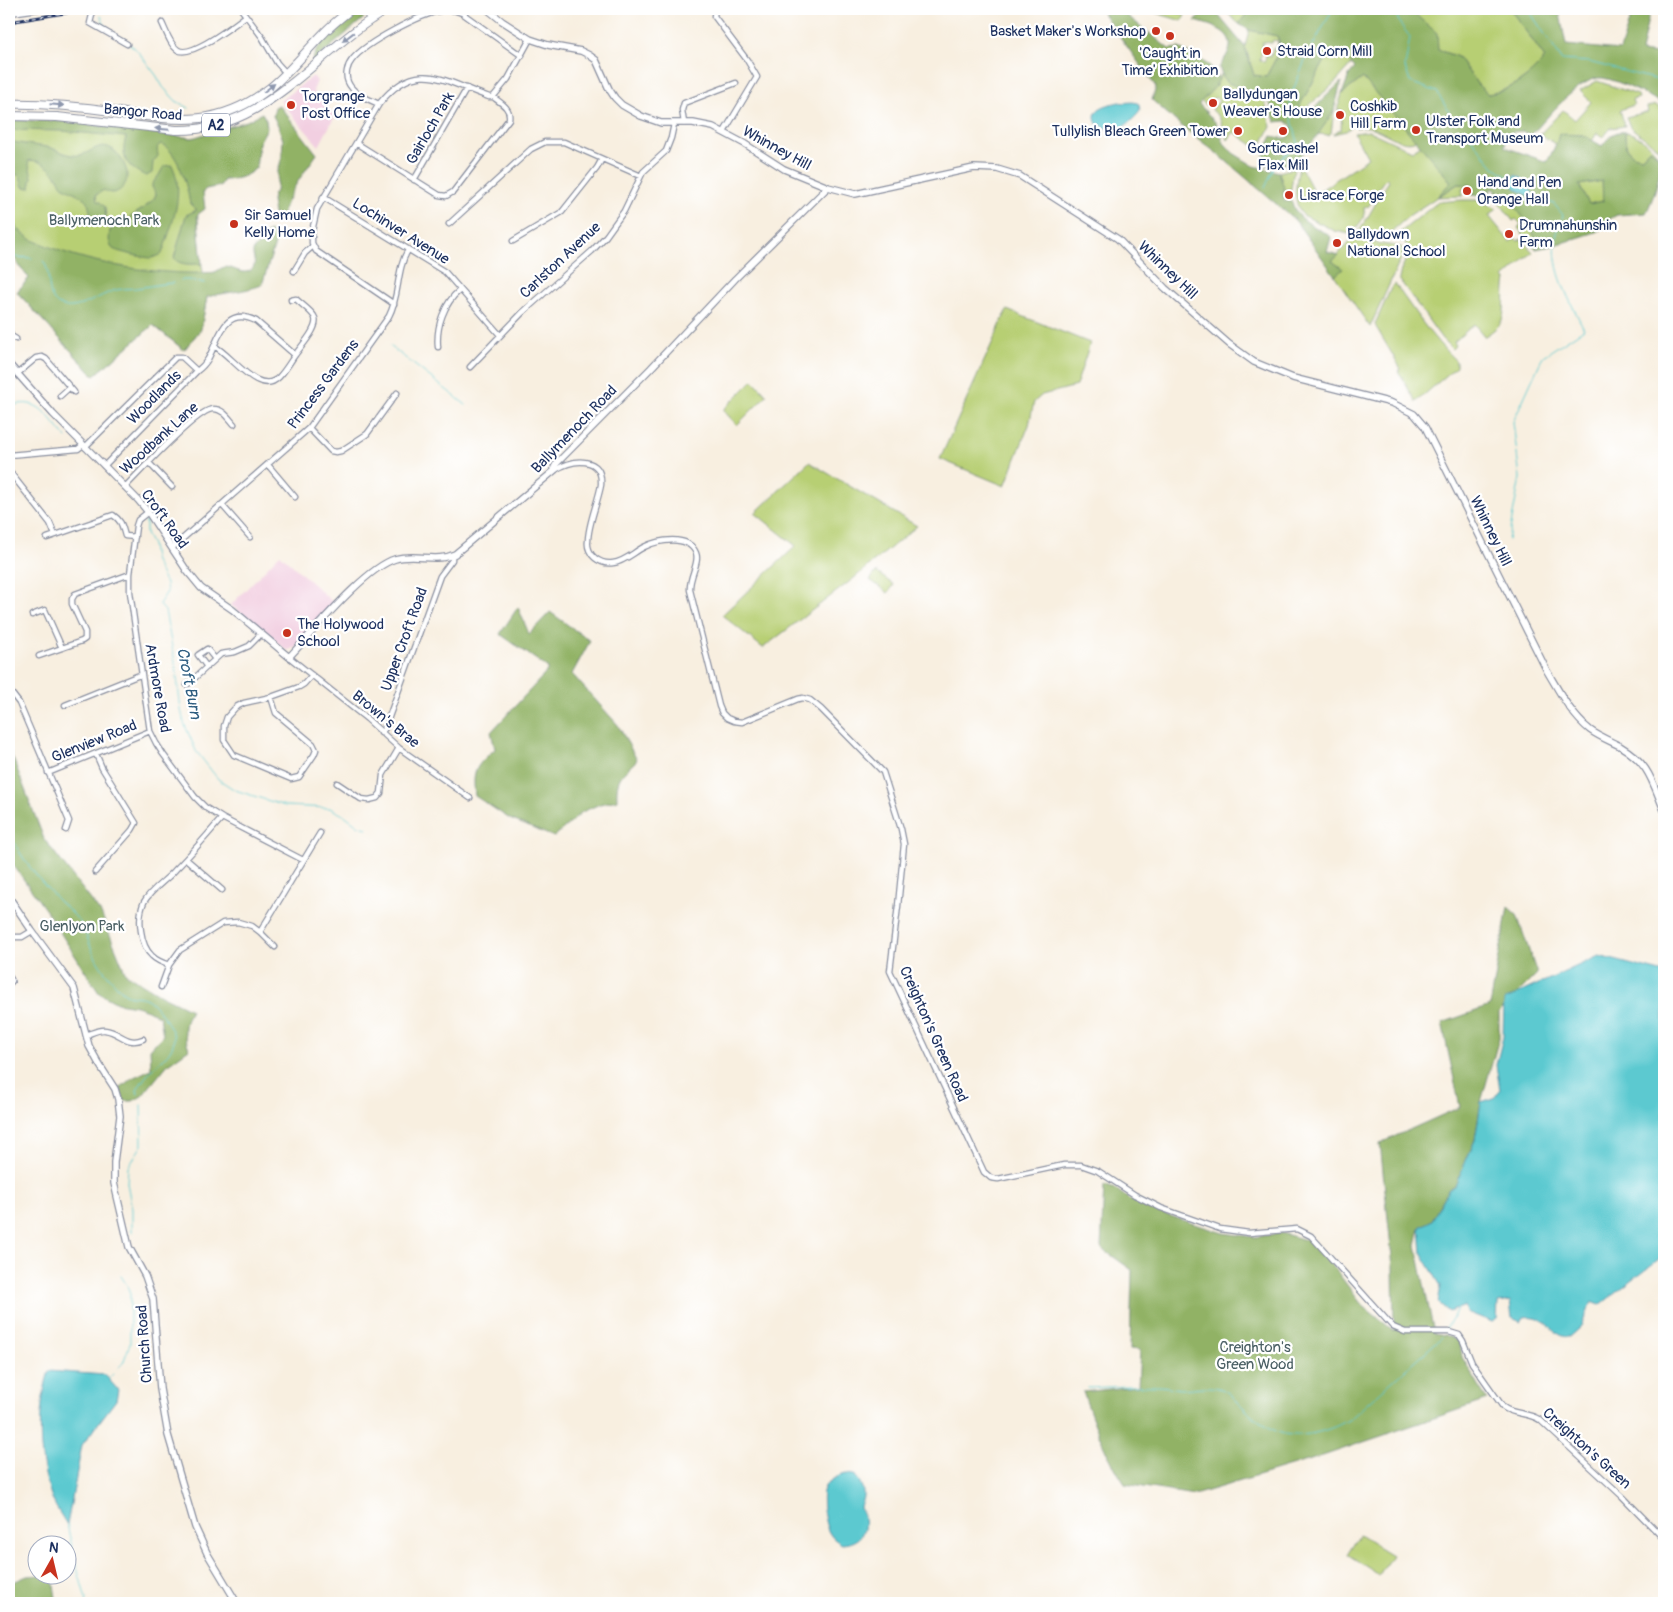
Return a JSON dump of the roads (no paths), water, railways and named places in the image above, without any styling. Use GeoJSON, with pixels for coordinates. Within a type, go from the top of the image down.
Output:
{"type":"FeatureCollection","features":[{"type":"Feature","properties":{"kind":"highway","name":"A2"},"geometry":{"type":"LineString","coordinates":[[9,104],[58,105],[151,118],[184,120],[227,112],[246,104],[270,88],[286,74],[323,33],[351,9]]}},
{"type":"Feature","properties":{"kind":"highway"},"geometry":{"type":"LineString","coordinates":[[364,9],[373,18]]}},
{"type":"Feature","properties":{"kind":"highway","name":"Bangor Road"},"geometry":{"type":"LineString","coordinates":[[9,116],[57,117],[176,130],[204,128],[226,123],[255,110],[286,88],[373,18],[388,9]]}},
{"type":"Feature","properties":{"kind":"highway"},"geometry":{"type":"LineString","coordinates":[[202,118],[204,128]]}},
{"type":"Feature","properties":{"kind":"street"},"geometry":{"type":"LineString","coordinates":[[9,11],[10,13],[38,9]]}},
{"type":"Feature","properties":{"kind":"street"},"geometry":{"type":"LineString","coordinates":[[241,9],[286,74]]}},
{"type":"Feature","properties":{"kind":"street"},"geometry":{"type":"LineString","coordinates":[[369,9],[373,18]]}},
{"type":"Feature","properties":{"kind":"street","name":"Whinney Hill"},"geometry":{"type":"LineString","coordinates":[[486,9],[530,39],[548,45],[581,51],[589,55],[596,60],[612,94],[622,105],[647,119],[661,123],[701,124],[724,132],[784,169],[828,187],[855,194],[974,168],[997,169],[1012,173],[1035,185],[1118,239],[1165,288],[1229,344],[1254,362],[1293,378],[1392,403],[1414,414],[1425,427],[1547,671],[1570,708],[1590,730],[1636,756],[1651,776],[1664,810]]}},
{"type":"Feature","properties":{"kind":"street"},"geometry":{"type":"LineString","coordinates":[[715,9],[714,16],[747,60],[757,77],[724,132]]}},
{"type":"Feature","properties":{"kind":"street"},"geometry":{"type":"LineString","coordinates":[[379,104],[352,88],[347,78],[349,64],[357,55],[376,41],[430,14],[450,10],[462,13],[522,56]]}},
{"type":"Feature","properties":{"kind":"street"},"geometry":{"type":"LineString","coordinates":[[93,11],[90,23],[126,44]]}},
{"type":"Feature","properties":{"kind":"street"},"geometry":{"type":"LineString","coordinates":[[162,23],[175,47],[186,52],[209,40],[246,16]]}},
{"type":"Feature","properties":{"kind":"street"},"geometry":{"type":"LineString","coordinates":[[394,304],[318,253],[313,246],[312,231],[314,217],[379,104],[389,93],[399,85],[415,78],[428,76],[440,78],[489,97],[493,96],[508,80],[530,39]]}},
{"type":"Feature","properties":{"kind":"street"},"geometry":{"type":"LineString","coordinates":[[684,123],[682,110],[684,104],[736,83]]}},
{"type":"Feature","properties":{"kind":"street","name":"Gairloch Park"},"geometry":{"type":"LineString","coordinates":[[414,180],[467,88]]}},
{"type":"Feature","properties":{"kind":"street"},"geometry":{"type":"LineString","coordinates":[[356,143],[439,195],[446,196],[451,193],[509,119],[510,114],[508,110],[493,96]]}},
{"type":"Feature","properties":{"kind":"street","name":"Carlston Avenue"},"geometry":{"type":"LineString","coordinates":[[470,367],[522,313],[603,240],[624,211],[641,176],[666,151],[674,124]]}},
{"type":"Feature","properties":{"kind":"street"},"geometry":{"type":"LineString","coordinates":[[450,224],[531,149],[541,144],[554,141],[564,142],[641,176]]}},
{"type":"Feature","properties":{"kind":"street"},"geometry":{"type":"LineString","coordinates":[[513,241],[562,212],[602,159]]}},
{"type":"Feature","properties":{"kind":"street","name":"Ballymenoch Road"},"geometry":{"type":"LineString","coordinates":[[452,555],[556,470],[554,468],[556,464],[648,372],[735,279],[828,187]]}},
{"type":"Feature","properties":{"kind":"street","name":"Lochinver Avenue"},"geometry":{"type":"LineString","coordinates":[[324,198],[445,272],[500,335]]}},
{"type":"Feature","properties":{"kind":"street"},"geometry":{"type":"LineString","coordinates":[[294,272],[305,253],[313,246]]}},
{"type":"Feature","properties":{"kind":"street","name":"Princess Gardens"},"geometry":{"type":"LineString","coordinates":[[172,548],[309,428],[381,328],[394,304],[401,263],[408,250]]}},
{"type":"Feature","properties":{"kind":"street"},"geometry":{"type":"LineString","coordinates":[[438,347],[437,336],[447,304],[452,296],[460,290]]}},
{"type":"Feature","properties":{"kind":"street"},"geometry":{"type":"LineString","coordinates":[[214,346],[254,379],[264,383],[278,379],[315,326],[316,320],[314,315],[296,299],[291,300]]}},
{"type":"Feature","properties":{"kind":"street"},"geometry":{"type":"LineString","coordinates":[[197,371],[206,362],[224,325],[233,319],[244,317],[260,324],[295,354]]}},
{"type":"Feature","properties":{"kind":"street"},"geometry":{"type":"LineString","coordinates":[[9,330],[12,338]]}},
{"type":"Feature","properties":{"kind":"street","name":"Woodlands"},"geometry":{"type":"LineString","coordinates":[[84,446],[176,357],[181,356],[197,371],[104,466]]}},
{"type":"Feature","properties":{"kind":"street"},"geometry":{"type":"LineString","coordinates":[[17,374],[36,358],[42,357],[46,359],[74,392]]}},
{"type":"Feature","properties":{"kind":"street","name":"Croft Road"},"geometry":{"type":"LineString","coordinates":[[9,364],[148,512],[187,571],[201,588],[233,610],[289,657]]}},
{"type":"Feature","properties":{"kind":"street"},"geometry":{"type":"LineString","coordinates":[[60,396],[70,387]]}},
{"type":"Feature","properties":{"kind":"street"},"geometry":{"type":"LineString","coordinates":[[309,428],[331,451],[341,451],[366,434],[396,393]]}},
{"type":"Feature","properties":{"kind":"street","name":"Woodbank Lane"},"geometry":{"type":"LineString","coordinates":[[124,487],[206,410],[215,409],[221,411],[234,424]]}},
{"type":"Feature","properties":{"kind":"street"},"geometry":{"type":"LineString","coordinates":[[9,455],[84,446]]}},
{"type":"Feature","properties":{"kind":"street","name":"Creighton's Green Road"},"geometry":{"type":"LineString","coordinates":[[556,470],[573,462],[584,462],[592,464],[599,472],[601,485],[588,543],[591,553],[600,561],[608,564],[616,563],[645,547],[664,541],[681,541],[688,544],[694,550],[697,562],[690,582],[690,590],[719,706],[724,716],[734,721],[745,722],[789,703],[803,698],[807,699],[821,709],[883,772],[904,844],[890,971],[986,1174],[991,1178],[998,1179],[1064,1164],[1081,1165],[1098,1171],[1135,1195],[1161,1208],[1220,1229],[1249,1233],[1297,1229],[1311,1236],[1393,1327],[1406,1332],[1450,1332],[1459,1335]]}},
{"type":"Feature","properties":{"kind":"street"},"geometry":{"type":"LineString","coordinates":[[149,463],[172,487]]}},
{"type":"Feature","properties":{"kind":"street"},"geometry":{"type":"LineString","coordinates":[[268,465],[295,497]]}},
{"type":"Feature","properties":{"kind":"street"},"geometry":{"type":"LineString","coordinates":[[9,471],[50,523],[55,535]]}},
{"type":"Feature","properties":{"kind":"street"},"geometry":{"type":"LineString","coordinates":[[222,505],[250,537]]}},
{"type":"Feature","properties":{"kind":"street","name":"Ardmore Road"},"geometry":{"type":"LineString","coordinates":[[148,512],[138,520],[130,574],[130,592],[150,732],[195,797],[206,808],[303,860]]}},
{"type":"Feature","properties":{"kind":"street"},"geometry":{"type":"LineString","coordinates":[[47,538],[113,515],[123,524],[126,536],[135,537]]}},
{"type":"Feature","properties":{"kind":"street"},"geometry":{"type":"LineString","coordinates":[[289,657],[351,592],[384,564],[401,558],[440,558],[452,555]]}},
{"type":"Feature","properties":{"kind":"street","name":"Upper Croft Road"},"geometry":{"type":"LineString","coordinates":[[381,733],[385,728],[440,576],[452,560],[452,555]]}},
{"type":"Feature","properties":{"kind":"street"},"geometry":{"type":"LineString","coordinates":[[39,656],[82,641],[86,637],[72,604],[77,593],[130,574]]}},
{"type":"Feature","properties":{"kind":"street"},"geometry":{"type":"LineString","coordinates":[[32,615],[45,610],[62,648]]}},
{"type":"Feature","properties":{"kind":"street"},"geometry":{"type":"LineString","coordinates":[[187,685],[222,654],[236,652],[249,646],[261,634]]}},
{"type":"Feature","properties":{"kind":"street"},"geometry":{"type":"LineString","coordinates":[[207,667],[198,655],[207,649],[215,660]]}},
{"type":"Feature","properties":{"kind":"street","name":"Brown's Brae"},"geometry":{"type":"LineString","coordinates":[[289,657],[367,719],[399,748],[470,798]]}},
{"type":"Feature","properties":{"kind":"street"},"geometry":{"type":"LineString","coordinates":[[65,705],[142,675]]}},
{"type":"Feature","properties":{"kind":"street"},"geometry":{"type":"LineString","coordinates":[[271,697],[276,713],[313,744],[315,748],[314,755],[296,778],[289,778],[234,755],[224,740],[224,726],[226,717],[232,710],[244,703],[271,697],[299,687],[312,675]]}},
{"type":"Feature","properties":{"kind":"street","name":"Glenview Road"},"geometry":{"type":"LineString","coordinates":[[9,690],[19,703],[69,821],[66,830]]}},
{"type":"Feature","properties":{"kind":"street","name":"Glenview Road"},"geometry":{"type":"LineString","coordinates":[[48,773],[150,732]]}},
{"type":"Feature","properties":{"kind":"street"},"geometry":{"type":"LineString","coordinates":[[337,782],[361,799],[377,798],[381,793],[383,775],[399,748]]}},
{"type":"Feature","properties":{"kind":"street"},"geometry":{"type":"LineString","coordinates":[[95,872],[136,823],[102,768],[96,754]]}},
{"type":"Feature","properties":{"kind":"street"},"geometry":{"type":"LineString","coordinates":[[168,965],[156,960],[146,949],[142,936],[141,911],[147,898],[186,859],[222,818]]}},
{"type":"Feature","properties":{"kind":"street"},"geometry":{"type":"LineString","coordinates":[[260,932],[320,833]]}},
{"type":"Feature","properties":{"kind":"street"},"geometry":{"type":"LineString","coordinates":[[186,859],[222,890]]}},
{"type":"Feature","properties":{"kind":"street","name":"Church Road"},"geometry":{"type":"LineString","coordinates":[[9,897],[74,988],[93,1054],[111,1081],[118,1099],[120,1124],[114,1162],[114,1183],[129,1246],[145,1276],[153,1299],[163,1413],[185,1495],[202,1542],[238,1603]]}},
{"type":"Feature","properties":{"kind":"street"},"geometry":{"type":"LineString","coordinates":[[161,986],[168,965],[173,958],[184,947],[223,923],[243,923],[252,926],[275,947]]}},
{"type":"Feature","properties":{"kind":"street"},"geometry":{"type":"LineString","coordinates":[[9,937],[22,937],[32,931]]}},
{"type":"Feature","properties":{"kind":"street"},"geometry":{"type":"LineString","coordinates":[[9,976],[12,981],[9,984]]}},
{"type":"Feature","properties":{"kind":"street"},"geometry":{"type":"LineString","coordinates":[[86,1035],[108,1030],[132,1042],[143,1039]]}},
{"type":"Feature","properties":{"kind":"street","name":"Creighton's Green"},"geometry":{"type":"LineString","coordinates":[[1459,1335],[1472,1363],[1503,1407],[1507,1410],[1531,1415],[1540,1420],[1622,1496],[1664,1539]]}},
{"type":"Feature","properties":{"kind":"water"},"geometry":{"type":"Polygon","coordinates":[[[1119,102],[1137,103],[1139,104],[1140,111],[1131,121],[1119,129],[1111,130],[1097,124],[1095,114],[1100,108],[1119,102]]]}},
{"type":"Feature","properties":{"kind":"water"},"geometry":{"type":"Polygon","coordinates":[[[1515,175],[1522,178],[1534,195],[1533,197],[1518,190],[1506,177],[1511,179],[1515,175]]]}},
{"type":"Feature","properties":{"kind":"water"},"geometry":{"type":"Polygon","coordinates":[[[1599,956],[1664,973],[1664,1255],[1600,1305],[1592,1302],[1581,1326],[1569,1337],[1557,1333],[1539,1318],[1524,1317],[1521,1322],[1512,1318],[1510,1301],[1498,1303],[1497,1319],[1492,1322],[1467,1312],[1465,1306],[1449,1312],[1438,1302],[1441,1286],[1422,1254],[1420,1227],[1432,1220],[1449,1189],[1455,1186],[1475,1140],[1481,1102],[1494,1098],[1500,1090],[1496,1065],[1503,1037],[1504,1000],[1599,956]]]}},
{"type":"Feature","properties":{"kind":"water"},"geometry":{"type":"Polygon","coordinates":[[[49,1371],[105,1375],[118,1390],[116,1400],[82,1445],[67,1525],[52,1498],[41,1451],[42,1402],[49,1371]]]}},
{"type":"Feature","properties":{"kind":"water"},"geometry":{"type":"Polygon","coordinates":[[[846,1474],[854,1475],[862,1487],[863,1497],[860,1508],[864,1516],[864,1530],[856,1540],[842,1544],[832,1537],[828,1530],[824,1518],[822,1498],[824,1488],[828,1483],[846,1474]]]}},
{"type":"Feature","properties":{"kind":"waterway"},"geometry":{"type":"LineString","coordinates":[[1265,188],[1275,165],[1298,142],[1291,117],[1290,98],[1306,58],[1333,9]]}},
{"type":"Feature","properties":{"kind":"waterway"},"geometry":{"type":"LineString","coordinates":[[1394,9],[1400,24],[1410,37],[1405,67],[1410,82],[1437,92],[1449,112]]}},
{"type":"Feature","properties":{"kind":"waterway"},"geometry":{"type":"LineString","coordinates":[[1528,9],[1562,60],[1589,62],[1654,79],[1664,79]]}},
{"type":"Feature","properties":{"kind":"waterway"},"geometry":{"type":"LineString","coordinates":[[101,16],[105,26],[136,49],[163,87],[176,101],[189,108]]}},
{"type":"Feature","properties":{"kind":"waterway"},"geometry":{"type":"LineString","coordinates":[[1466,132],[1494,167],[1512,179]]}},
{"type":"Feature","properties":{"kind":"waterway"},"geometry":{"type":"LineString","coordinates":[[1508,540],[1520,478],[1513,422],[1543,356],[1584,329],[1563,285],[1556,262],[1556,237],[1563,215],[1554,204],[1533,196]]}},
{"type":"Feature","properties":{"kind":"waterway"},"geometry":{"type":"LineString","coordinates":[[14,257],[32,258]]}},
{"type":"Feature","properties":{"kind":"waterway"},"geometry":{"type":"LineString","coordinates":[[43,261],[48,271],[51,295],[58,304],[65,307],[87,303],[116,290],[173,283]]}},
{"type":"Feature","properties":{"kind":"waterway"},"geometry":{"type":"LineString","coordinates":[[181,280],[205,283]]}},
{"type":"Feature","properties":{"kind":"waterway"},"geometry":{"type":"LineString","coordinates":[[390,346],[466,405]]}},
{"type":"Feature","properties":{"kind":"waterway","name":"Croft Burn"},"geometry":{"type":"LineString","coordinates":[[9,407],[20,404],[36,406],[48,416],[67,438]]}},
{"type":"Feature","properties":{"kind":"waterway","name":"Croft Burn"},"geometry":{"type":"LineString","coordinates":[[146,521],[146,534],[152,545],[154,559],[166,584],[167,592],[159,604],[165,611],[184,723],[196,751],[218,779],[235,790],[285,806],[330,808],[359,826],[367,828]]}},
{"type":"Feature","properties":{"kind":"waterway"},"geometry":{"type":"LineString","coordinates":[[9,832],[31,869],[79,921],[100,966],[125,993],[150,1001],[171,1029],[174,1038],[171,1049],[142,1082],[137,1090],[138,1094]]}},
{"type":"Feature","properties":{"kind":"waterway"},"geometry":{"type":"LineString","coordinates":[[132,1232],[132,1209],[127,1183],[128,1167],[142,1145],[141,1105]]}},
{"type":"Feature","properties":{"kind":"waterway"},"geometry":{"type":"LineString","coordinates":[[118,1368],[123,1363],[130,1344],[130,1290],[121,1276]]}},
{"type":"Feature","properties":{"kind":"waterway"},"geometry":{"type":"LineString","coordinates":[[1446,1329],[1458,1308]]}},
{"type":"Feature","properties":{"kind":"waterway"},"geometry":{"type":"LineString","coordinates":[[1088,1388],[1140,1386],[1163,1386],[1180,1389],[1218,1388],[1229,1394],[1253,1416],[1274,1430],[1292,1435],[1310,1434],[1327,1430],[1350,1419],[1442,1337]]}},
{"type":"Feature","properties":{"kind":"waterway"},"geometry":{"type":"LineString","coordinates":[[108,1379],[113,1374]]}},
{"type":"Feature","properties":{"kind":"waterway"},"geometry":{"type":"LineString","coordinates":[[67,1524],[86,1599],[85,1603]]}},
{"type":"Feature","properties":{"kind":"railway"},"geometry":{"type":"LineString","coordinates":[[9,22],[90,9]]}},
{"type":"Feature","properties":{"kind":"place","name":"Basket Maker's Workshop"},"geometry":{"type":"Point","coordinates":[1156,31]}},
{"type":"Feature","properties":{"kind":"place","name":"'Caught in Time' Exhibition"},"geometry":{"type":"Point","coordinates":[1170,36]}},
{"type":"Feature","properties":{"kind":"place","name":"Straid Corn Mill"},"geometry":{"type":"Point","coordinates":[1267,51]}},
{"type":"Feature","properties":{"kind":"place","name":"Ballydungan Weaver's House"},"geometry":{"type":"Point","coordinates":[1213,103]}},
{"type":"Feature","properties":{"kind":"place","name":"Torgrange Post Office"},"geometry":{"type":"Point","coordinates":[291,105]}},
{"type":"Feature","properties":{"kind":"place","name":"Coshkib Hill Farm"},"geometry":{"type":"Point","coordinates":[1340,115]}},
{"type":"Feature","properties":{"kind":"place","name":"Ulster Folk and Transport Museum"},"geometry":{"type":"Point","coordinates":[1416,130]}},
{"type":"Feature","properties":{"kind":"place","name":"Tullylish Bleach Green Tower"},"geometry":{"type":"Point","coordinates":[1238,131]}},
{"type":"Feature","properties":{"kind":"place","name":"Gorticashel Flax Mill"},"geometry":{"type":"Point","coordinates":[1283,131]}},
{"type":"Feature","properties":{"kind":"place","name":"Hand and Pen Orange Hall"},"geometry":{"type":"Point","coordinates":[1467,191]}},
{"type":"Feature","properties":{"kind":"place","name":"Lisrace Forge"},"geometry":{"type":"Point","coordinates":[1289,195]}},
{"type":"Feature","properties":{"kind":"place","name":"Sir Samuel Kelly Home"},"geometry":{"type":"Point","coordinates":[234,224]}},
{"type":"Feature","properties":{"kind":"place","name":"Drumnahunshin Farm"},"geometry":{"type":"Point","coordinates":[1509,234]}},
{"type":"Feature","properties":{"kind":"place","name":"Ballydown National School"},"geometry":{"type":"Point","coordinates":[1337,243]}},
{"type":"Feature","properties":{"kind":"place","name":"The Holywood School"},"geometry":{"type":"Point","coordinates":[287,633]}},
{"type":"Feature","properties":{"kind":"park label","name":"Ballymenoch Park"},"geometry":{"type":"Point","coordinates":[104,220]}},
{"type":"Feature","properties":{"kind":"park label","name":"Glenlyon Park"},"geometry":{"type":"Point","coordinates":[82,926]}},
{"type":"Feature","properties":{"kind":"park label","name":"Creighton's Green Wood"},"geometry":{"type":"Point","coordinates":[1255,1356]}}]}
